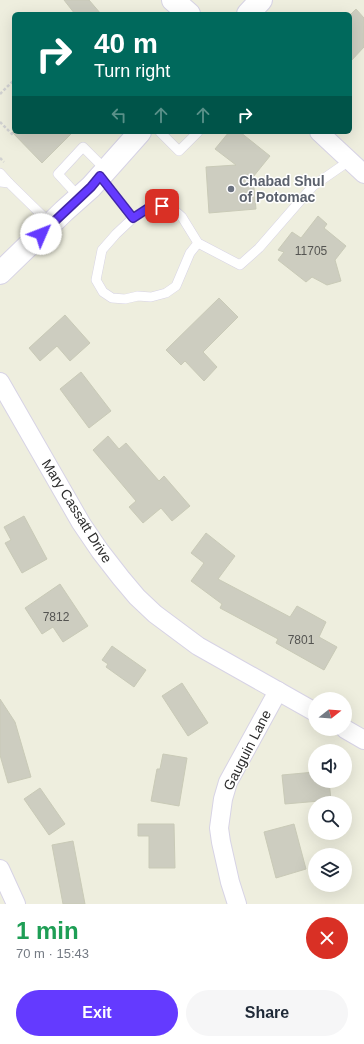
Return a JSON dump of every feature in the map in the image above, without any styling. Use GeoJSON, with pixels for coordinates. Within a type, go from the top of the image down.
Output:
{"type":"FeatureCollection","features":[{"type":"Feature","properties":{"kind":"main road"},"geometry":{"type":"LineString","coordinates":[[173,0],[186,12]]}},
{"type":"Feature","properties":{"kind":"main road"},"geometry":{"type":"LineString","coordinates":[[250,12],[261,0]]}},
{"type":"Feature","properties":{"kind":"main road"},"geometry":{"type":"LineString","coordinates":[[0,273],[91,187],[138,134]]}},
{"type":"Feature","properties":{"kind":"street"},"geometry":{"type":"LineString","coordinates":[[321,134],[364,174]]}},
{"type":"Feature","properties":{"kind":"street","name":"Mary Cassatt Drive"},"geometry":{"type":"LineString","coordinates":[[0,382],[82,523],[100,551],[133,592],[155,614],[198,646],[308,708]]}},
{"type":"Feature","properties":{"kind":"street","name":"Gauguin Lane"},"geometry":{"type":"LineString","coordinates":[[237,904],[230,882],[221,842],[220,828],[223,799],[228,782],[278,691]]}},
{"type":"Feature","properties":{"kind":"street"},"geometry":{"type":"LineString","coordinates":[[352,733],[364,740]]}},
{"type":"Feature","properties":{"kind":"street"},"geometry":{"type":"LineString","coordinates":[[0,869],[16,904]]}},
{"type":"Feature","properties":{"kind":"lane"},"geometry":{"type":"LineString","coordinates":[[162,134],[179,151],[196,134]]}},
{"type":"Feature","properties":{"kind":"lane"},"geometry":{"type":"LineString","coordinates":[[79,197],[58,174],[83,147],[103,173],[133,218]]}},
{"type":"Feature","properties":{"kind":"lane"},"geometry":{"type":"LineString","coordinates":[[198,243],[190,253],[176,286],[166,293],[151,297],[138,296],[125,299],[112,298],[103,292],[96,280],[102,250],[133,218],[150,207],[162,206],[173,208],[182,217],[198,243],[240,265],[259,248],[313,186],[350,161]]}},
{"type":"Feature","properties":{"kind":"lane"},"geometry":{"type":"LineString","coordinates":[[0,173],[5,182],[51,224]]}},
{"type":"Feature","properties":{"kind":"path"},"geometry":{"type":"LineString","coordinates":[[0,94],[12,82]]}},
{"type":"Feature","properties":{"kind":"path"},"geometry":{"type":"LineString","coordinates":[[0,122],[13,135]]}},
{"type":"Feature","properties":{"kind":"building"},"geometry":{"type":"Polygon","coordinates":[[[64,0],[89,0],[99,12],[73,12],[64,0]]]}},
{"type":"Feature","properties":{"kind":"building"},"geometry":{"type":"Polygon","coordinates":[[[356,9],[364,18],[364,47],[352,60],[352,13],[356,9]]]}},
{"type":"Feature","properties":{"kind":"building"},"geometry":{"type":"Polygon","coordinates":[[[14,134],[71,134],[42,163],[14,134]]]}},
{"type":"Feature","properties":{"kind":"building","name":"Chabad Shul of Potomac"},"geometry":{"type":"Polygon","coordinates":[[[227,134],[242,134],[270,156],[253,177],[256,209],[209,213],[206,167],[236,165],[215,149],[227,134]]]}},
{"type":"Feature","properties":{"kind":"building"},"geometry":{"type":"Polygon","coordinates":[[[318,216],[327,224],[324,228],[346,246],[335,260],[341,281],[327,285],[312,277],[306,282],[278,260],[284,252],[278,250],[292,232],[301,238],[318,216]]]}},
{"type":"Feature","properties":{"kind":"building"},"geometry":{"type":"Polygon","coordinates":[[[219,298],[238,317],[203,352],[217,367],[204,381],[185,361],[181,365],[166,350],[219,298]]]}},
{"type":"Feature","properties":{"kind":"building"},"geometry":{"type":"Polygon","coordinates":[[[65,315],[90,343],[70,361],[57,346],[40,361],[29,348],[65,315]]]}},
{"type":"Feature","properties":{"kind":"building"},"geometry":{"type":"Polygon","coordinates":[[[81,372],[111,411],[89,428],[60,389],[81,372]]]}},
{"type":"Feature","properties":{"kind":"building"},"geometry":{"type":"Polygon","coordinates":[[[108,436],[119,449],[126,443],[159,481],[164,476],[190,506],[172,521],[161,508],[143,523],[129,507],[136,501],[93,450],[108,436]]]}},
{"type":"Feature","properties":{"kind":"building"},"geometry":{"type":"Polygon","coordinates":[[[24,516],[47,559],[22,573],[5,543],[11,540],[4,527],[24,516]]]}},
{"type":"Feature","properties":{"kind":"building"},"geometry":{"type":"Polygon","coordinates":[[[206,533],[235,556],[218,579],[290,617],[297,606],[326,622],[319,637],[337,647],[324,670],[276,643],[278,639],[220,608],[222,604],[191,581],[204,563],[191,553],[206,533]]]}},
{"type":"Feature","properties":{"kind":"building"},"geometry":{"type":"Polygon","coordinates":[[[60,584],[88,626],[63,642],[53,627],[42,634],[25,608],[60,584]]]}},
{"type":"Feature","properties":{"kind":"building"},"geometry":{"type":"Polygon","coordinates":[[[112,646],[146,670],[134,687],[106,667],[108,664],[102,660],[112,646]]]}},
{"type":"Feature","properties":{"kind":"building"},"geometry":{"type":"Polygon","coordinates":[[[182,683],[208,723],[188,736],[162,696],[182,683]]]}},
{"type":"Feature","properties":{"kind":"building"},"geometry":{"type":"Polygon","coordinates":[[[0,699],[15,722],[31,777],[8,783],[0,755],[0,699]]]}},
{"type":"Feature","properties":{"kind":"building"},"geometry":{"type":"Polygon","coordinates":[[[163,754],[187,758],[179,806],[151,801],[157,769],[160,769],[163,754]]]}},
{"type":"Feature","properties":{"kind":"building"},"geometry":{"type":"Polygon","coordinates":[[[308,773],[308,788],[330,788],[331,796],[308,796],[308,802],[285,804],[282,775],[308,773]]]}},
{"type":"Feature","properties":{"kind":"building"},"geometry":{"type":"Polygon","coordinates":[[[40,788],[65,824],[49,835],[24,799],[40,788]]]}},
{"type":"Feature","properties":{"kind":"building"},"geometry":{"type":"Polygon","coordinates":[[[138,824],[174,824],[175,868],[149,868],[149,836],[138,836],[138,824]]]}},
{"type":"Feature","properties":{"kind":"building"},"geometry":{"type":"Polygon","coordinates":[[[294,824],[306,869],[276,878],[264,832],[294,824]]]}},
{"type":"Feature","properties":{"kind":"building"},"geometry":{"type":"Polygon","coordinates":[[[73,841],[85,904],[63,904],[52,845],[73,841]]]}},
{"type":"Feature","properties":{"kind":"place","name":"Chabad Shul of Potomac"},"geometry":{"type":"Point","coordinates":[231,189]}},
{"type":"Feature","properties":{"kind":"route"},"geometry":{"type":"LineString","coordinates":[[41,234],[91,187],[100,176],[133,218],[150,207],[162,206]]}}]}
